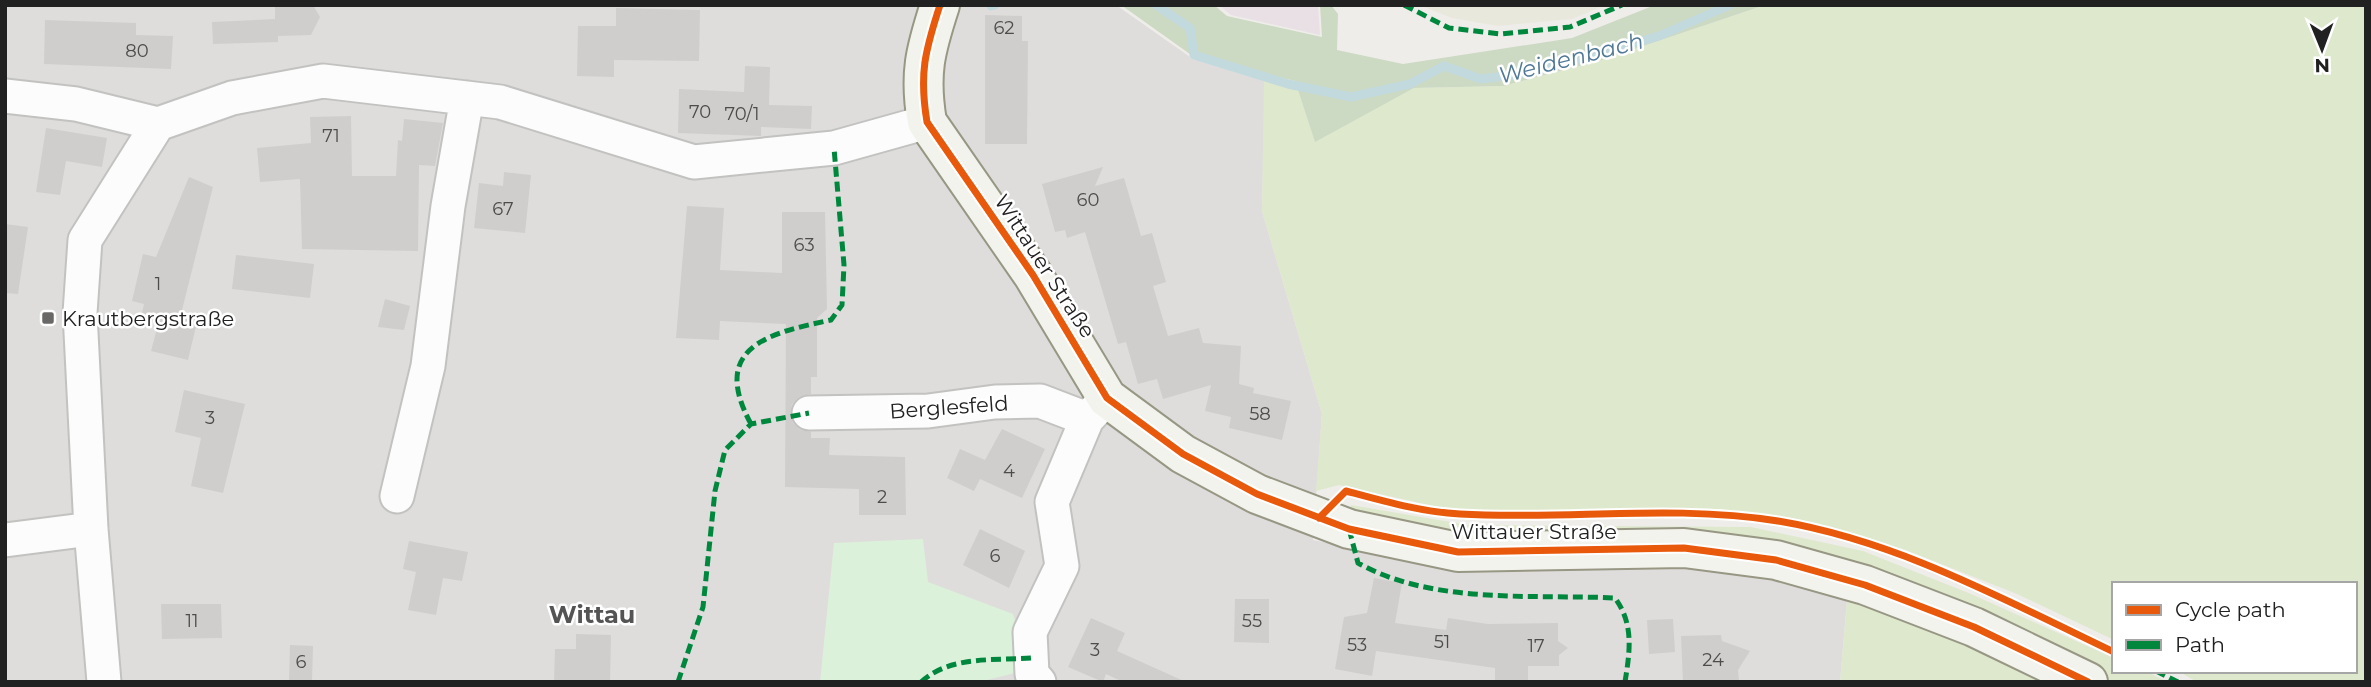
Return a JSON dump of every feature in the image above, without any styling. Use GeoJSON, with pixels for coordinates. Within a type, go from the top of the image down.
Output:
{"type":"FeatureCollection","features":[{"type":"Feature","properties":{"kind":"street","name":"Wittauer Straße"},"geometry":{"type":"LineString","coordinates":[[940,5],[924,55],[923,96],[927,122],[1032,275],[1097,409],[1257,494],[1349,529],[1458,552],[1684,548],[1776,560],[1865,585],[1974,626],[2088,682]]}},
{"type":"Feature","properties":{"kind":"street"},"geometry":{"type":"LineString","coordinates":[[5,96],[76,104],[158,124],[233,99],[323,81],[500,102],[694,162],[834,148],[927,122]]}},
{"type":"Feature","properties":{"kind":"street"},"geometry":{"type":"LineString","coordinates":[[397,496],[428,366],[448,206],[467,98]]}},
{"type":"Feature","properties":{"kind":"street"},"geometry":{"type":"LineString","coordinates":[[104,682],[91,529],[80,313],[85,240],[158,124]]}},
{"type":"Feature","properties":{"kind":"street","name":"Berglesfeld"},"geometry":{"type":"LineString","coordinates":[[809,413],[928,411],[995,402],[1040,401],[1097,409]]}},
{"type":"Feature","properties":{"kind":"street"},"geometry":{"type":"LineString","coordinates":[[1039,682],[1031,674],[1030,632],[1062,566],[1052,502],[1097,409]]}},
{"type":"Feature","properties":{"kind":"street"},"geometry":{"type":"LineString","coordinates":[[5,540],[91,529]]}},
{"type":"Feature","properties":{"kind":"shaded area"},"geometry":{"type":"Polygon","coordinates":[[[5,5],[1116,5],[1193,59],[1265,81],[1262,211],[1322,414],[1313,540],[1438,565],[1668,565],[1793,579],[1847,601],[1840,682],[5,682],[5,5]]]}},
{"type":"Feature","properties":{"kind":"shaded area"},"geometry":{"type":"Polygon","coordinates":[[[1219,5],[1318,5],[1320,35],[1231,15],[1219,5]]]}},
{"type":"Feature","properties":{"kind":"shaded area"},"geometry":{"type":"Polygon","coordinates":[[[1419,5],[1605,5],[1572,19],[1498,26],[1452,18],[1419,5]]]}},
{"type":"Feature","properties":{"kind":"green space"},"geometry":{"type":"Polygon","coordinates":[[[1121,5],[1214,5],[1227,16],[1322,37],[1320,5],[1331,5],[1338,14],[1337,50],[1403,64],[1572,38],[1655,5],[1765,5],[1599,61],[1503,86],[1414,88],[1315,142],[1295,81],[1194,57],[1121,5]]]}},
{"type":"Feature","properties":{"kind":"green space"},"geometry":{"type":"Polygon","coordinates":[[[1765,5],[2366,5],[2366,682],[2197,682],[2181,673],[2357,673],[2357,582],[2112,582],[2112,639],[2017,594],[1903,549],[1839,532],[1717,513],[1639,510],[1452,510],[1339,485],[1316,491],[1322,414],[1262,211],[1264,76],[1295,81],[1315,141],[1414,88],[1503,86],[1599,61],[1765,5]]]}},
{"type":"Feature","properties":{"kind":"green space"},"geometry":{"type":"Polygon","coordinates":[[[1351,505],[1468,525],[1751,527],[1863,551],[1971,594],[2112,657],[2112,673],[2149,673],[2168,682],[2113,682],[1954,603],[1478,540],[1350,515],[1351,505]]]}},
{"type":"Feature","properties":{"kind":"green space"},"geometry":{"type":"Polygon","coordinates":[[[923,539],[928,582],[1013,614],[1032,674],[1015,673],[979,682],[820,682],[834,543],[923,539]]]}},
{"type":"Feature","properties":{"kind":"green space"},"geometry":{"type":"Polygon","coordinates":[[[1847,601],[1889,611],[2051,682],[1840,682],[1847,601]]]}},
{"type":"Feature","properties":{"kind":"building"},"geometry":{"type":"Polygon","coordinates":[[[275,5],[313,5],[320,17],[311,35],[278,36],[278,42],[213,44],[212,22],[275,19],[275,5]]]}},
{"type":"Feature","properties":{"kind":"building"},"geometry":{"type":"Polygon","coordinates":[[[616,8],[700,10],[699,61],[614,60],[614,77],[577,76],[578,26],[616,26],[616,8]]]}},
{"type":"Feature","properties":{"kind":"building"},"geometry":{"type":"Polygon","coordinates":[[[985,15],[1022,16],[1022,41],[1028,41],[1027,144],[985,144],[985,15]]]}},
{"type":"Feature","properties":{"kind":"building"},"geometry":{"type":"Polygon","coordinates":[[[45,20],[136,23],[136,35],[173,36],[171,69],[44,64],[45,20]]]}},
{"type":"Feature","properties":{"kind":"building"},"geometry":{"type":"Polygon","coordinates":[[[745,66],[770,67],[769,105],[812,106],[811,129],[761,127],[761,136],[678,133],[679,89],[744,92],[745,66]]]}},
{"type":"Feature","properties":{"kind":"building"},"geometry":{"type":"Polygon","coordinates":[[[351,116],[352,176],[396,176],[398,140],[402,141],[404,119],[443,123],[435,166],[419,165],[418,251],[302,249],[300,179],[260,182],[257,148],[311,143],[310,117],[351,116]]]}},
{"type":"Feature","properties":{"kind":"building"},"geometry":{"type":"Polygon","coordinates":[[[46,128],[107,138],[102,167],[66,161],[60,195],[36,192],[46,128]]]}},
{"type":"Feature","properties":{"kind":"building"},"geometry":{"type":"Polygon","coordinates":[[[1103,167],[1095,186],[1124,178],[1141,236],[1152,233],[1166,282],[1153,286],[1168,336],[1199,328],[1203,343],[1241,346],[1239,384],[1254,388],[1253,393],[1291,401],[1282,440],[1229,428],[1231,417],[1205,411],[1211,385],[1163,399],[1157,379],[1138,384],[1126,342],[1118,344],[1085,232],[1067,238],[1065,230],[1055,232],[1042,184],[1103,167]]]}},
{"type":"Feature","properties":{"kind":"building"},"geometry":{"type":"Polygon","coordinates":[[[504,172],[531,175],[525,233],[474,228],[479,183],[503,186],[504,172]]]}},
{"type":"Feature","properties":{"kind":"building"},"geometry":{"type":"Polygon","coordinates":[[[189,177],[213,187],[181,314],[198,318],[188,360],[151,351],[159,321],[141,317],[144,304],[132,301],[143,254],[156,257],[189,177]]]}},
{"type":"Feature","properties":{"kind":"building"},"geometry":{"type":"Polygon","coordinates":[[[687,206],[724,208],[720,270],[782,273],[782,212],[825,212],[827,309],[817,318],[817,377],[811,377],[811,394],[799,397],[792,404],[790,414],[793,423],[800,430],[811,432],[811,438],[830,438],[829,455],[905,457],[906,515],[859,515],[859,489],[785,487],[786,324],[720,321],[719,340],[676,338],[687,206]]]}},
{"type":"Feature","properties":{"kind":"building"},"geometry":{"type":"Polygon","coordinates":[[[5,224],[28,227],[18,294],[5,293],[5,224]]]}},
{"type":"Feature","properties":{"kind":"building"},"geometry":{"type":"Polygon","coordinates":[[[236,255],[314,264],[310,298],[232,289],[236,255]]]}},
{"type":"Feature","properties":{"kind":"building"},"geometry":{"type":"Polygon","coordinates":[[[385,299],[410,306],[404,330],[378,327],[385,299]]]}},
{"type":"Feature","properties":{"kind":"building"},"geometry":{"type":"Polygon","coordinates":[[[184,390],[245,404],[223,493],[191,486],[201,438],[175,432],[184,390]]]}},
{"type":"Feature","properties":{"kind":"building"},"geometry":{"type":"Polygon","coordinates":[[[1002,429],[1045,449],[1022,498],[980,479],[974,491],[947,478],[960,449],[985,460],[1002,429]]]}},
{"type":"Feature","properties":{"kind":"building"},"geometry":{"type":"Polygon","coordinates":[[[980,529],[1025,551],[1009,588],[963,565],[980,529]]]}},
{"type":"Feature","properties":{"kind":"building"},"geometry":{"type":"Polygon","coordinates":[[[409,541],[468,552],[462,581],[443,578],[436,615],[408,610],[416,572],[403,569],[409,541]]]}},
{"type":"Feature","properties":{"kind":"building"},"geometry":{"type":"Polygon","coordinates":[[[1374,578],[1402,583],[1395,623],[1446,630],[1448,618],[1488,624],[1558,623],[1558,641],[1568,648],[1559,655],[1559,666],[1528,666],[1528,682],[1495,682],[1495,668],[1376,651],[1372,676],[1335,669],[1344,617],[1367,613],[1374,578]]]}},
{"type":"Feature","properties":{"kind":"building"},"geometry":{"type":"Polygon","coordinates":[[[1235,599],[1269,599],[1269,643],[1234,642],[1235,599]]]}},
{"type":"Feature","properties":{"kind":"building"},"geometry":{"type":"Polygon","coordinates":[[[161,604],[221,604],[222,638],[162,639],[161,604]]]}},
{"type":"Feature","properties":{"kind":"building"},"geometry":{"type":"Polygon","coordinates":[[[1091,618],[1125,633],[1117,651],[1186,682],[1123,682],[1106,674],[1103,682],[1068,667],[1091,618]]]}},
{"type":"Feature","properties":{"kind":"building"},"geometry":{"type":"Polygon","coordinates":[[[1673,619],[1675,652],[1649,654],[1647,620],[1673,619]]]}},
{"type":"Feature","properties":{"kind":"building"},"geometry":{"type":"Polygon","coordinates":[[[576,634],[611,635],[610,682],[554,682],[555,649],[576,649],[576,634]]]}},
{"type":"Feature","properties":{"kind":"building"},"geometry":{"type":"Polygon","coordinates":[[[1721,635],[1722,641],[1750,651],[1738,670],[1739,682],[1683,682],[1681,636],[1721,635]]]}},
{"type":"Feature","properties":{"kind":"building"},"geometry":{"type":"Polygon","coordinates":[[[290,645],[313,646],[312,682],[289,682],[290,645]]]}},
{"type":"Feature","properties":{"kind":"waterway","name":"Weidenbach"},"geometry":{"type":"LineString","coordinates":[[991,6],[995,5]]}},
{"type":"Feature","properties":{"kind":"waterway","name":"Weidenbach"},"geometry":{"type":"LineString","coordinates":[[1156,5],[1190,28],[1194,55],[1288,84],[1351,97],[1410,84],[1444,66],[1481,79],[1533,72],[1659,36],[1730,5]]}},
{"type":"Feature","properties":{"kind":"marked path"},"geometry":{"type":"LineString","coordinates":[[1404,5],[1449,28],[1501,34],[1570,27],[1622,5]]}},
{"type":"Feature","properties":{"kind":"marked path"},"geometry":{"type":"LineString","coordinates":[[751,424],[740,398],[737,377],[742,361],[752,348],[767,338],[831,320],[842,305],[844,265],[834,148]]}},
{"type":"Feature","properties":{"kind":"marked path"},"geometry":{"type":"LineString","coordinates":[[678,682],[703,607],[715,491],[725,450],[751,424],[809,413]]}},
{"type":"Feature","properties":{"kind":"marked path"},"geometry":{"type":"LineString","coordinates":[[1349,529],[1358,563],[1418,586],[1484,595],[1615,598],[1628,628],[1629,649],[1625,682]]}},
{"type":"Feature","properties":{"kind":"marked path"},"geometry":{"type":"LineString","coordinates":[[921,682],[933,673],[959,663],[1031,658]]}},
{"type":"Feature","properties":{"kind":"marked path"},"geometry":{"type":"LineString","coordinates":[[2160,673],[2178,682]]}},
{"type":"Feature","properties":{"kind":"cycle path"},"geometry":{"type":"LineString","coordinates":[[940,5],[925,63],[927,122],[1033,275],[1107,398],[1183,454],[1257,494],[1349,529],[1458,552],[1684,548],[1776,560],[1865,585],[1974,627],[2088,682]]}},
{"type":"Feature","properties":{"kind":"cycle path"},"geometry":{"type":"LineString","coordinates":[[1319,518],[1346,491],[1445,513],[1659,513],[1739,516],[1778,521],[1866,543],[1950,574],[2112,651]]}},
{"type":"Feature","properties":{"kind":"place","name":"Krautbergstraße"},"geometry":{"type":"Point","coordinates":[48,318]}},
{"type":"Feature","properties":{"kind":"district","name":"Wittau"},"geometry":{"type":"Point","coordinates":[592,614]}}]}
